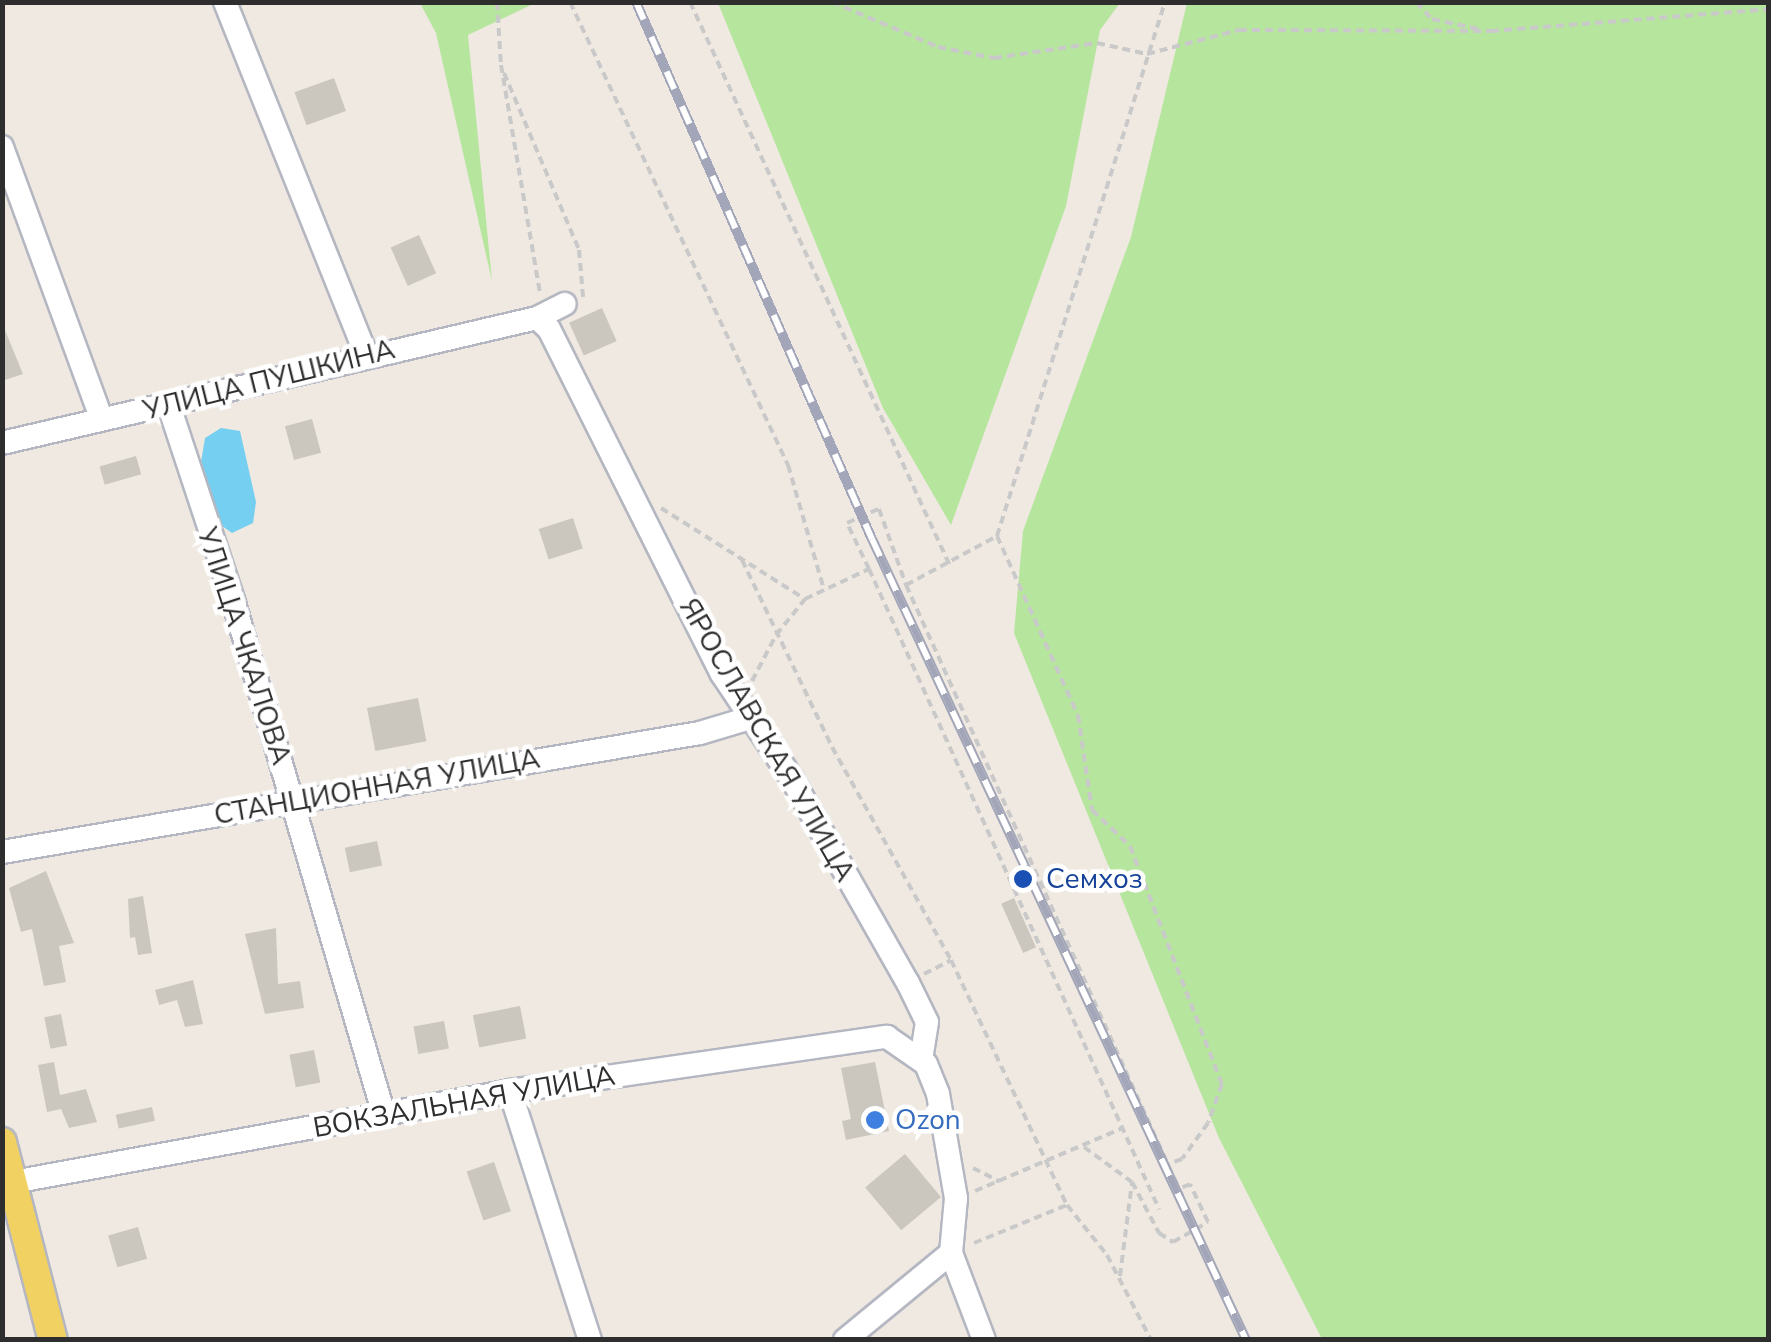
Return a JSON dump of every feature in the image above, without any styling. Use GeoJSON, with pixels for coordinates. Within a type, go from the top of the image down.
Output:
{"type":"FeatureCollection","features":[{"type":"Feature","properties":{"kind":"main road"},"geometry":{"type":"LineString","coordinates":[[2,1142],[8,1184],[53,1340]]}},
{"type":"Feature","properties":{"kind":"street"},"geometry":{"type":"LineString","coordinates":[[226,2],[366,355]]}},
{"type":"Feature","properties":{"kind":"street"},"geometry":{"type":"LineString","coordinates":[[2,147],[100,418]]}},
{"type":"Feature","properties":{"kind":"street","name":"УЛИЦА ПУШКИНА"},"geometry":{"type":"LineString","coordinates":[[2,443],[100,418],[170,409],[366,355],[537,318],[565,304]]}},
{"type":"Feature","properties":{"kind":"street","name":"ЯРОСЛАВСКАЯ УЛИЦА"},"geometry":{"type":"LineString","coordinates":[[537,318],[550,329],[748,714],[908,983],[927,1022],[922,1060]]}},
{"type":"Feature","properties":{"kind":"street","name":"УЛИЦА ЧКАЛОВА"},"geometry":{"type":"LineString","coordinates":[[170,409],[292,800],[384,1115]]}},
{"type":"Feature","properties":{"kind":"street","name":"СТАНЦИОННАЯ УЛИЦА"},"geometry":{"type":"LineString","coordinates":[[2,852],[700,733],[748,714]]}},
{"type":"Feature","properties":{"kind":"street","name":"ВОКЗАЛЬНАЯ УЛИЦА"},"geometry":{"type":"LineString","coordinates":[[8,1184],[510,1091],[887,1037],[922,1060]]}},
{"type":"Feature","properties":{"kind":"street"},"geometry":{"type":"LineString","coordinates":[[922,1060],[938,1094],[956,1198],[950,1253],[982,1338]]}},
{"type":"Feature","properties":{"kind":"street"},"geometry":{"type":"LineString","coordinates":[[510,1091],[590,1340]]}},
{"type":"Feature","properties":{"kind":"street"},"geometry":{"type":"LineString","coordinates":[[845,1340],[950,1253]]}},
{"type":"Feature","properties":{"kind":"path"},"geometry":{"type":"LineString","coordinates":[[497,2],[500,65],[541,298],[537,318]]}},
{"type":"Feature","properties":{"kind":"path"},"geometry":{"type":"LineString","coordinates":[[570,2],[788,465],[824,590]]}},
{"type":"Feature","properties":{"kind":"path"},"geometry":{"type":"LineString","coordinates":[[690,2],[950,566]]}},
{"type":"Feature","properties":{"kind":"path"},"geometry":{"type":"LineString","coordinates":[[832,2],[938,47],[994,58],[1097,43],[1147,54],[1239,30],[1491,31],[1768,9]]}},
{"type":"Feature","properties":{"kind":"path"},"geometry":{"type":"LineString","coordinates":[[906,585],[950,566],[997,536],[1165,2]]}},
{"type":"Feature","properties":{"kind":"path"},"geometry":{"type":"LineString","coordinates":[[1416,2],[1432,19],[1491,31]]}},
{"type":"Feature","properties":{"kind":"path"},"geometry":{"type":"LineString","coordinates":[[500,65],[579,250],[586,296],[565,304]]}},
{"type":"Feature","properties":{"kind":"path"},"geometry":{"type":"LineString","coordinates":[[660,507],[805,600]]}},
{"type":"Feature","properties":{"kind":"path"},"geometry":{"type":"LineString","coordinates":[[1159,1209],[847,523],[879,508],[906,585],[1184,1200]]}},
{"type":"Feature","properties":{"kind":"path"},"geometry":{"type":"LineString","coordinates":[[997,536],[1078,715],[1092,810],[1130,846],[1222,1084],[1208,1123],[1182,1159],[1168,1164]]}},
{"type":"Feature","properties":{"kind":"path"},"geometry":{"type":"LineString","coordinates":[[742,560],[776,635],[951,960],[1051,1163],[1067,1205],[1120,1278],[1151,1340]]}},
{"type":"Feature","properties":{"kind":"path"},"geometry":{"type":"LineString","coordinates":[[748,714],[747,691],[776,635],[805,600],[868,569]]}},
{"type":"Feature","properties":{"kind":"path"},"geometry":{"type":"LineString","coordinates":[[908,983],[951,960]]}},
{"type":"Feature","properties":{"kind":"path"},"geometry":{"type":"LineString","coordinates":[[956,1198],[1051,1163],[1123,1128]]}},
{"type":"Feature","properties":{"kind":"path"},"geometry":{"type":"LineString","coordinates":[[1084,1147],[1132,1182],[1159,1232],[1173,1242],[1208,1222],[1190,1184],[1179,1189]]}},
{"type":"Feature","properties":{"kind":"path"},"geometry":{"type":"LineString","coordinates":[[948,1156],[1000,1182]]}},
{"type":"Feature","properties":{"kind":"path"},"geometry":{"type":"LineString","coordinates":[[1120,1278],[1132,1182]]}},
{"type":"Feature","properties":{"kind":"path"},"geometry":{"type":"LineString","coordinates":[[950,1253],[1067,1205]]}},
{"type":"Feature","properties":{"kind":"green space"},"geometry":{"type":"Polygon","coordinates":[[[420,3],[535,3],[468,35],[492,281],[436,33],[420,3]]]}},
{"type":"Feature","properties":{"kind":"green space"},"geometry":{"type":"Polygon","coordinates":[[[718,3],[1120,3],[1100,30],[1066,206],[951,525],[883,408],[718,3]]]}},
{"type":"Feature","properties":{"kind":"green space"},"geometry":{"type":"Polygon","coordinates":[[[1187,3],[1768,3],[1768,1339],[1322,1339],[1219,1138],[1014,633],[1023,531],[1131,237],[1187,3]]]}},
{"type":"Feature","properties":{"kind":"water"},"geometry":{"type":"Polygon","coordinates":[[[221,428],[240,431],[256,502],[253,523],[232,533],[218,523],[201,462],[205,438],[221,428]]]}},
{"type":"Feature","properties":{"kind":"building"},"geometry":{"type":"Polygon","coordinates":[[[334,78],[346,111],[307,125],[295,92],[334,78]]]}},
{"type":"Feature","properties":{"kind":"building"},"geometry":{"type":"Polygon","coordinates":[[[419,235],[436,273],[408,286],[391,248],[419,235]]]}},
{"type":"Feature","properties":{"kind":"building"},"geometry":{"type":"Polygon","coordinates":[[[602,308],[617,341],[584,356],[569,323],[602,308]]]}},
{"type":"Feature","properties":{"kind":"building"},"geometry":{"type":"Polygon","coordinates":[[[2,323],[23,374],[2,381],[2,323]]]}},
{"type":"Feature","properties":{"kind":"building"},"geometry":{"type":"Polygon","coordinates":[[[312,419],[321,453],[294,460],[285,426],[312,419]]]}},
{"type":"Feature","properties":{"kind":"building"},"geometry":{"type":"Polygon","coordinates":[[[136,456],[141,474],[105,485],[99,466],[136,456]]]}},
{"type":"Feature","properties":{"kind":"building"},"geometry":{"type":"Polygon","coordinates":[[[573,518],[583,548],[549,560],[539,529],[573,518]]]}},
{"type":"Feature","properties":{"kind":"building"},"geometry":{"type":"Polygon","coordinates":[[[418,698],[426,741],[375,751],[367,708],[418,698]]]}},
{"type":"Feature","properties":{"kind":"building"},"geometry":{"type":"Polygon","coordinates":[[[377,841],[382,865],[350,872],[345,848],[377,841]]]}},
{"type":"Feature","properties":{"kind":"building"},"geometry":{"type":"Polygon","coordinates":[[[46,871],[74,943],[59,946],[66,982],[44,986],[32,929],[21,932],[9,888],[46,871]]]}},
{"type":"Feature","properties":{"kind":"building"},"geometry":{"type":"Polygon","coordinates":[[[143,896],[152,953],[138,955],[135,937],[130,938],[128,899],[143,896]]]}},
{"type":"Feature","properties":{"kind":"building"},"geometry":{"type":"Polygon","coordinates":[[[1014,898],[1036,947],[1023,953],[1001,904],[1014,898]]]}},
{"type":"Feature","properties":{"kind":"building"},"geometry":{"type":"Polygon","coordinates":[[[276,928],[278,984],[300,981],[304,1008],[265,1014],[245,934],[276,928]]]}},
{"type":"Feature","properties":{"kind":"building"},"geometry":{"type":"Polygon","coordinates":[[[193,980],[203,1024],[185,1027],[177,1000],[159,1005],[155,990],[193,980]]]}},
{"type":"Feature","properties":{"kind":"building"},"geometry":{"type":"Polygon","coordinates":[[[520,1006],[526,1038],[479,1048],[473,1015],[520,1006]]]}},
{"type":"Feature","properties":{"kind":"building"},"geometry":{"type":"Polygon","coordinates":[[[61,1014],[67,1045],[50,1049],[44,1017],[61,1014]]]}},
{"type":"Feature","properties":{"kind":"building"},"geometry":{"type":"Polygon","coordinates":[[[444,1021],[449,1049],[418,1054],[413,1026],[444,1021]]]}},
{"type":"Feature","properties":{"kind":"building"},"geometry":{"type":"Polygon","coordinates":[[[314,1050],[320,1082],[296,1087],[289,1055],[314,1050]]]}},
{"type":"Feature","properties":{"kind":"building"},"geometry":{"type":"Polygon","coordinates":[[[54,1062],[60,1095],[86,1089],[97,1122],[69,1128],[61,1109],[47,1112],[38,1065],[54,1062]]]}},
{"type":"Feature","properties":{"kind":"building"},"geometry":{"type":"Polygon","coordinates":[[[875,1062],[889,1131],[846,1140],[842,1121],[851,1119],[841,1068],[875,1062]]]}},
{"type":"Feature","properties":{"kind":"building"},"geometry":{"type":"Polygon","coordinates":[[[152,1107],[155,1121],[119,1128],[116,1115],[152,1107]]]}},
{"type":"Feature","properties":{"kind":"building"},"geometry":{"type":"Polygon","coordinates":[[[905,1154],[941,1197],[901,1230],[865,1187],[905,1154]]]}},
{"type":"Feature","properties":{"kind":"building"},"geometry":{"type":"Polygon","coordinates":[[[494,1162],[511,1211],[484,1221],[467,1171],[494,1162]]]}},
{"type":"Feature","properties":{"kind":"building"},"geometry":{"type":"Polygon","coordinates":[[[138,1227],[147,1259],[117,1267],[108,1236],[138,1227]]]}},
{"type":"Feature","properties":{"kind":"railway"},"geometry":{"type":"LineString","coordinates":[[636,2],[872,539],[1246,1340]]}},
{"type":"Feature","properties":{"kind":"place","name":"Семхоз"},"geometry":{"type":"Point","coordinates":[1023,879]}},
{"type":"Feature","properties":{"kind":"place","name":"Ozon"},"geometry":{"type":"Point","coordinates":[875,1120]}}]}
